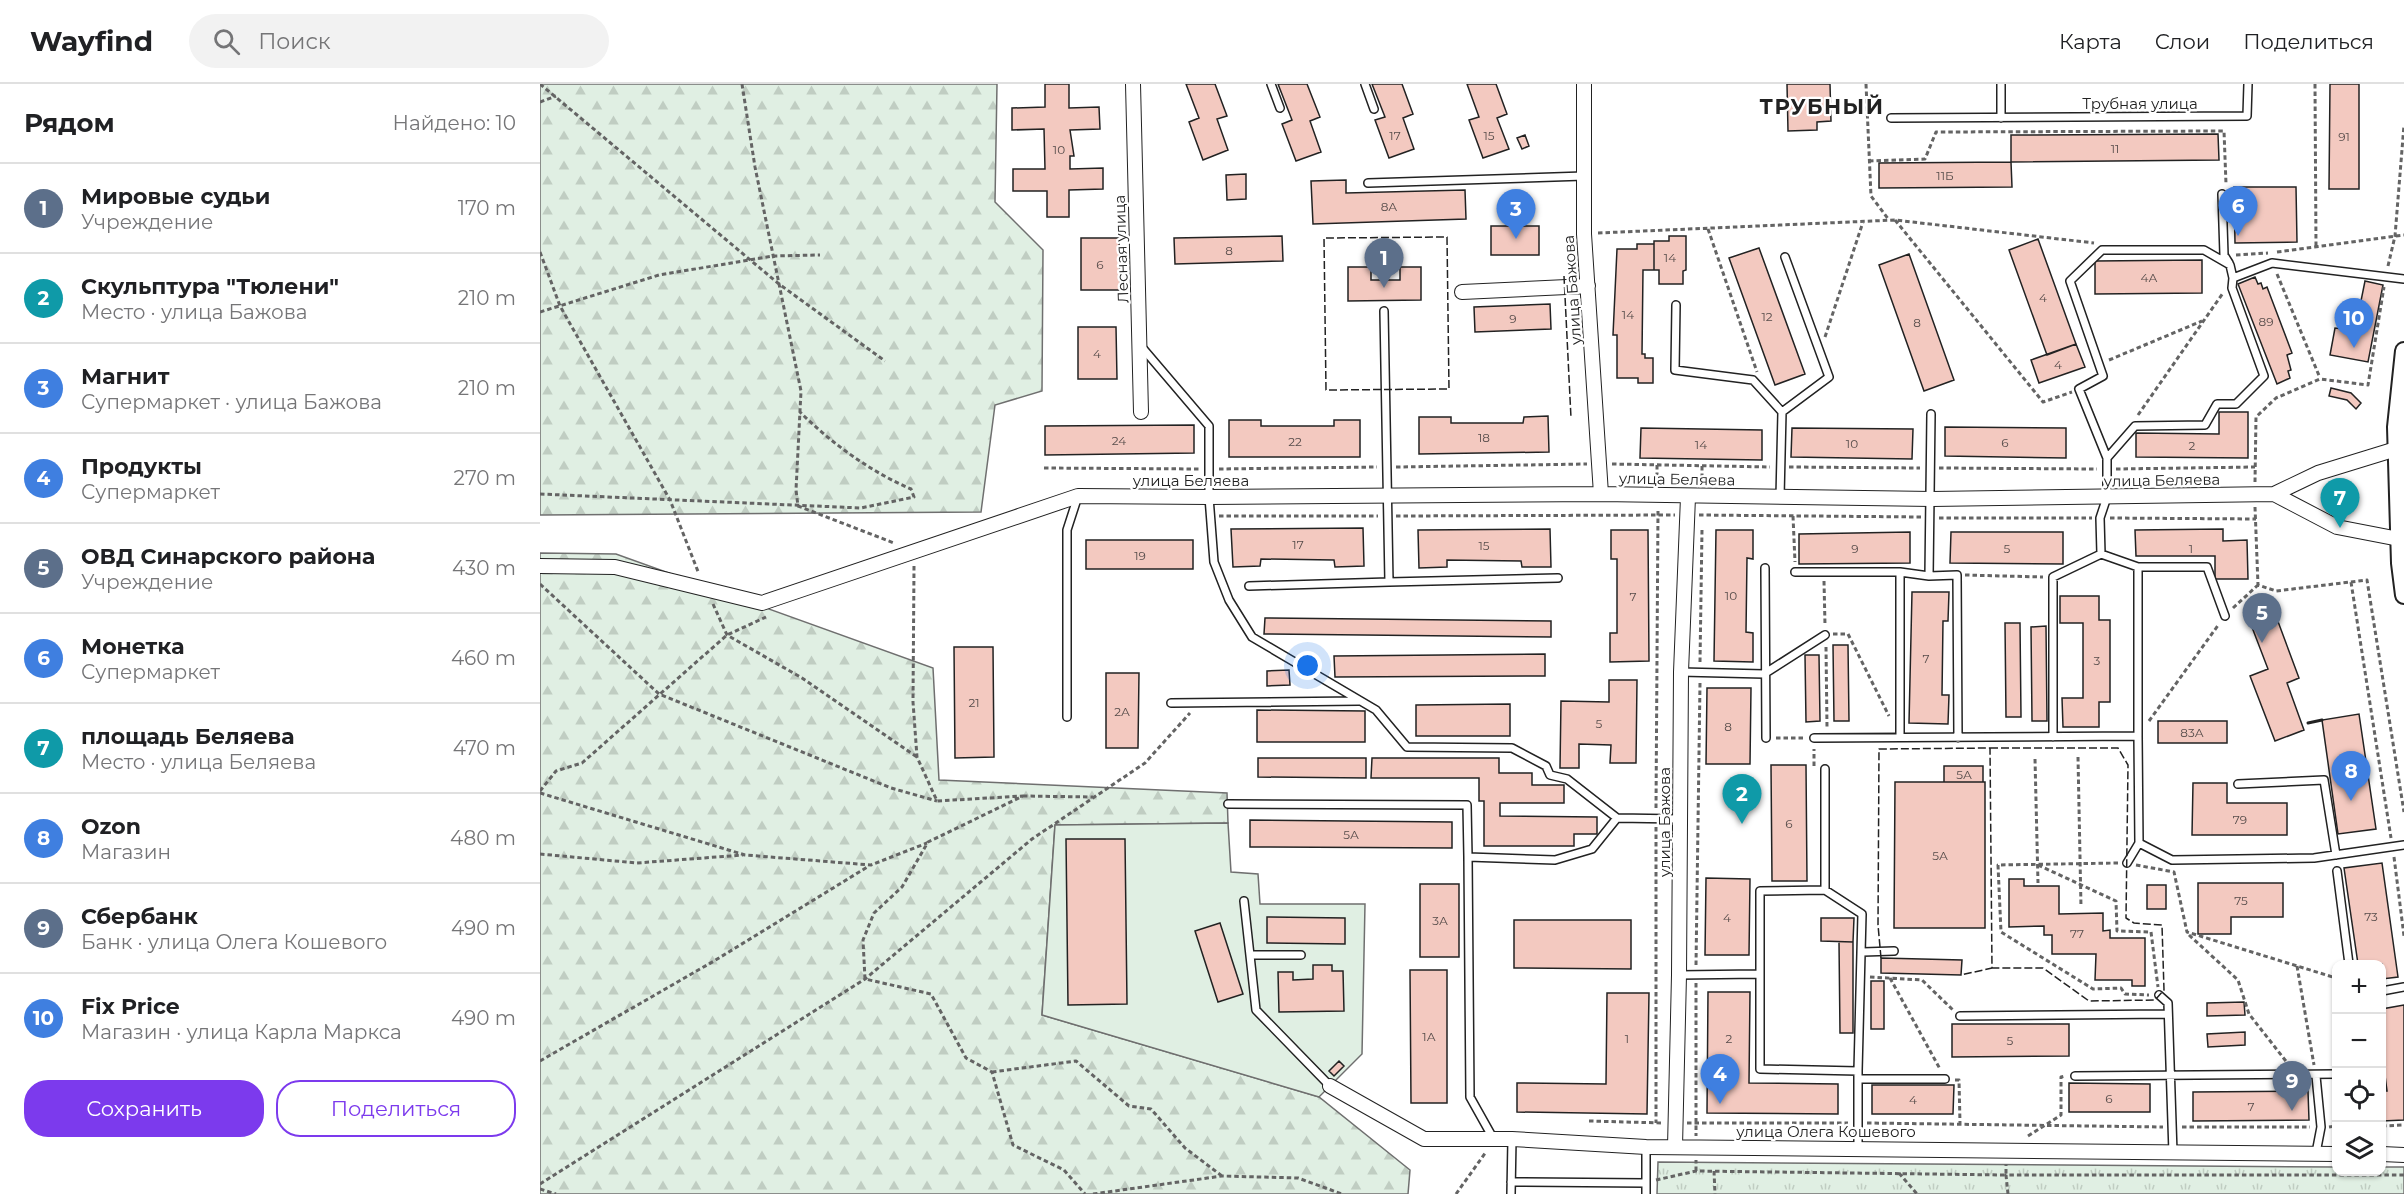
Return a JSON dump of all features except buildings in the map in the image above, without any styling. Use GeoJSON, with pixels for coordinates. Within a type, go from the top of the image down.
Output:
{"type":"FeatureCollection","features":[{"type":"Feature","properties":{"kind":"street","name":"Лесная улица"},"geometry":{"type":"LineString","coordinates":[[1133,84],[1141,412]]}},
{"type":"Feature","properties":{"kind":"street","name":"улица Бажова"},"geometry":{"type":"LineString","coordinates":[[1584,84],[1584,234],[1601,494]]}},
{"type":"Feature","properties":{"kind":"street"},"geometry":{"type":"LineString","coordinates":[[1462,292],[1588,286]]}},
{"type":"Feature","properties":{"kind":"street"},"geometry":{"type":"LineString","coordinates":[[2404,351],[2396,427],[2399,539],[2404,595]]}},
{"type":"Feature","properties":{"kind":"street","name":"улица Беляева"},"geometry":{"type":"LineString","coordinates":[[540,566],[615,567],[762,603],[1078,496],[1601,494],[1932,499],[2255,495],[2274,494],[2318,473],[2396,449]]}},
{"type":"Feature","properties":{"kind":"street"},"geometry":{"type":"LineString","coordinates":[[2274,494],[2337,527],[2399,539]]}},
{"type":"Feature","properties":{"kind":"street","name":"улица Бажова"},"geometry":{"type":"LineString","coordinates":[[1675,1147],[1679,975],[1681,672],[1688,497]]}},
{"type":"Feature","properties":{"kind":"street","name":"улица Олега Кошевого"},"geometry":{"type":"LineString","coordinates":[[1330,1086],[1424,1139],[1512,1139],[1646,1147],[1857,1147],[2332,1154]]}},
{"type":"Feature","properties":{"kind":"street"},"geometry":{"type":"LineString","coordinates":[[2386,1154],[2404,1155]]}},
{"type":"Feature","properties":{"kind":"lane"},"geometry":{"type":"LineString","coordinates":[[1271,84],[1280,108]]}},
{"type":"Feature","properties":{"kind":"lane"},"geometry":{"type":"LineString","coordinates":[[1365,84],[1374,109]]}},
{"type":"Feature","properties":{"kind":"lane"},"geometry":{"type":"LineString","coordinates":[[2001,84],[2001,118]]}},
{"type":"Feature","properties":{"kind":"lane","name":"Трубная улица"},"geometry":{"type":"LineString","coordinates":[[1891,118],[2247,116],[2248,84]]}},
{"type":"Feature","properties":{"kind":"lane"},"geometry":{"type":"LineString","coordinates":[[1368,183],[1584,176]]}},
{"type":"Feature","properties":{"kind":"lane"},"geometry":{"type":"LineString","coordinates":[[2107,458],[2135,426],[2205,424],[2217,404],[2236,404],[2264,376],[2232,288],[2233,278],[2230,265],[2224,255],[2222,194]]}},
{"type":"Feature","properties":{"kind":"lane"},"geometry":{"type":"LineString","coordinates":[[2101,554],[2100,518],[2107,497],[2107,458],[2079,389],[2103,376],[2070,281],[2102,250],[2204,250],[2230,265]]}},
{"type":"Feature","properties":{"kind":"lane"},"geometry":{"type":"LineString","coordinates":[[1782,412],[1829,377],[1785,257]]}},
{"type":"Feature","properties":{"kind":"lane"},"geometry":{"type":"LineString","coordinates":[[2233,278],[2272,263],[2404,279]]}},
{"type":"Feature","properties":{"kind":"lane"},"geometry":{"type":"LineString","coordinates":[[1676,305],[1675,370],[1754,380],[1782,412],[1780,497]]}},
{"type":"Feature","properties":{"kind":"lane"},"geometry":{"type":"LineString","coordinates":[[1384,311],[1385,495],[1389,582]]}},
{"type":"Feature","properties":{"kind":"lane"},"geometry":{"type":"LineString","coordinates":[[1140,344],[1209,426],[1209,497],[1214,562],[1229,600],[1252,637],[1376,710],[1407,747],[1512,748],[1545,766],[1550,775],[1568,779],[1617,818],[1680,819]]}},
{"type":"Feature","properties":{"kind":"lane"},"geometry":{"type":"LineString","coordinates":[[1929,576],[1932,518],[1931,414]]}},
{"type":"Feature","properties":{"kind":"lane"},"geometry":{"type":"LineString","coordinates":[[1067,717],[1067,530],[1078,496]]}},
{"type":"Feature","properties":{"kind":"lane"},"geometry":{"type":"LineString","coordinates":[[2054,737],[2053,577],[2101,554],[2138,567],[2207,567],[2225,616]]}},
{"type":"Feature","properties":{"kind":"lane"},"geometry":{"type":"LineString","coordinates":[[2127,863],[2139,843],[2138,567]]}},
{"type":"Feature","properties":{"kind":"lane"},"geometry":{"type":"LineString","coordinates":[[1766,568],[1764,674],[1766,738]]}},
{"type":"Feature","properties":{"kind":"lane"},"geometry":{"type":"LineString","coordinates":[[1795,572],[1900,572],[1929,576],[1958,575],[1958,738]]}},
{"type":"Feature","properties":{"kind":"lane"},"geometry":{"type":"LineString","coordinates":[[1899,737],[1900,572]]}},
{"type":"Feature","properties":{"kind":"lane"},"geometry":{"type":"LineString","coordinates":[[1249,586],[1558,578]]}},
{"type":"Feature","properties":{"kind":"lane"},"geometry":{"type":"LineString","coordinates":[[1681,672],[1764,674],[1825,635]]}},
{"type":"Feature","properties":{"kind":"lane"},"geometry":{"type":"LineString","coordinates":[[1171,703],[1362,701]]}},
{"type":"Feature","properties":{"kind":"lane"},"geometry":{"type":"LineString","coordinates":[[1814,738],[2138,736]]}},
{"type":"Feature","properties":{"kind":"lane"},"geometry":{"type":"LineString","coordinates":[[1825,769],[1825,890]]}},
{"type":"Feature","properties":{"kind":"lane"},"geometry":{"type":"LineString","coordinates":[[2238,784],[2324,780],[2336,855]]}},
{"type":"Feature","properties":{"kind":"lane"},"geometry":{"type":"LineString","coordinates":[[1228,804],[1467,804],[1470,1097],[1494,1140]]}},
{"type":"Feature","properties":{"kind":"lane"},"geometry":{"type":"LineString","coordinates":[[1468,856],[1555,860],[1592,849],[1617,818]]}},
{"type":"Feature","properties":{"kind":"lane"},"geometry":{"type":"LineString","coordinates":[[2139,843],[2172,860],[2314,858],[2404,845]]}},
{"type":"Feature","properties":{"kind":"lane"},"geometry":{"type":"LineString","coordinates":[[2337,871],[2348,960]]}},
{"type":"Feature","properties":{"kind":"lane"},"geometry":{"type":"LineString","coordinates":[[1857,1147],[1858,1075],[1863,952],[1862,914],[1825,890],[1760,891],[1760,1069],[1858,1075],[1945,1079]]}},
{"type":"Feature","properties":{"kind":"lane"},"geometry":{"type":"LineString","coordinates":[[1244,901],[1256,1010],[1330,1086]]}},
{"type":"Feature","properties":{"kind":"lane"},"geometry":{"type":"LineString","coordinates":[[1863,952],[1894,951]]}},
{"type":"Feature","properties":{"kind":"lane"},"geometry":{"type":"LineString","coordinates":[[1250,955],[1301,956]]}},
{"type":"Feature","properties":{"kind":"lane"},"geometry":{"type":"LineString","coordinates":[[1679,975],[1759,974]]}},
{"type":"Feature","properties":{"kind":"lane"},"geometry":{"type":"LineString","coordinates":[[2386,990],[2404,987]]}},
{"type":"Feature","properties":{"kind":"lane"},"geometry":{"type":"LineString","coordinates":[[2159,995],[2168,1003],[2173,1153]]}},
{"type":"Feature","properties":{"kind":"lane"},"geometry":{"type":"LineString","coordinates":[[1960,1016],[2168,1014]]}},
{"type":"Feature","properties":{"kind":"lane"},"geometry":{"type":"LineString","coordinates":[[2075,1076],[2332,1074]]}},
{"type":"Feature","properties":{"kind":"lane"},"geometry":{"type":"LineString","coordinates":[[2316,1076],[2321,1127],[2316,1154]]}},
{"type":"Feature","properties":{"kind":"lane"},"geometry":{"type":"LineString","coordinates":[[1511,1194],[1512,1139]]}},
{"type":"Feature","properties":{"kind":"lane"},"geometry":{"type":"LineString","coordinates":[[1646,1147],[1646,1194]]}},
{"type":"Feature","properties":{"kind":"lane"},"geometry":{"type":"LineString","coordinates":[[1511,1182],[1646,1183]]}},
{"type":"Feature","properties":{"kind":"path"},"geometry":{"type":"LineString","coordinates":[[540,84],[779,284],[885,361]]}},
{"type":"Feature","properties":{"kind":"path"},"geometry":{"type":"LineString","coordinates":[[742,84],[755,167],[801,391],[796,490],[798,506]]}},
{"type":"Feature","properties":{"kind":"path"},"geometry":{"type":"LineString","coordinates":[[1866,84],[1871,196],[1889,220]]}},
{"type":"Feature","properties":{"kind":"path"},"geometry":{"type":"LineString","coordinates":[[2314,84],[2316,246]]}},
{"type":"Feature","properties":{"kind":"path"},"geometry":{"type":"LineString","coordinates":[[540,102],[556,96]]}},
{"type":"Feature","properties":{"kind":"path"},"geometry":{"type":"LineString","coordinates":[[2138,736],[2225,616],[2258,585],[2255,495],[2256,417],[2276,398],[2320,379],[2368,385],[2395,236],[2404,125]]}},
{"type":"Feature","properties":{"kind":"path"},"geometry":{"type":"LineString","coordinates":[[1869,161],[1925,159],[1936,132],[2224,131]]}},
{"type":"Feature","properties":{"kind":"path"},"geometry":{"type":"LineString","coordinates":[[1895,220],[2043,402],[2079,389]]}},
{"type":"Feature","properties":{"kind":"path"},"geometry":{"type":"LineString","coordinates":[[1584,234],[1895,220],[2099,243]]}},
{"type":"Feature","properties":{"kind":"path"},"geometry":{"type":"LineString","coordinates":[[1824,341],[1863,222]]}},
{"type":"Feature","properties":{"kind":"path"},"geometry":{"type":"LineString","coordinates":[[1708,229],[1764,391]]}},
{"type":"Feature","properties":{"kind":"path"},"geometry":{"type":"LineString","coordinates":[[2224,255],[2268,253],[2404,235]]}},
{"type":"Feature","properties":{"kind":"path"},"geometry":{"type":"LineString","coordinates":[[540,252],[560,306],[669,500],[705,589],[727,634],[802,678],[917,757]]}},
{"type":"Feature","properties":{"kind":"path"},"geometry":{"type":"LineString","coordinates":[[2268,253],[2320,379]]}},
{"type":"Feature","properties":{"kind":"path"},"geometry":{"type":"LineString","coordinates":[[540,312],[659,275],[773,256],[820,255]]}},
{"type":"Feature","properties":{"kind":"path"},"geometry":{"type":"LineString","coordinates":[[2135,419],[2233,278]]}},
{"type":"Feature","properties":{"kind":"path"},"geometry":{"type":"LineString","coordinates":[[2099,364],[2204,320]]}},
{"type":"Feature","properties":{"kind":"path"},"geometry":{"type":"LineString","coordinates":[[540,494],[861,508],[914,496],[911,489],[894,481],[821,433],[800,412]]}},
{"type":"Feature","properties":{"kind":"path"},"geometry":{"type":"LineString","coordinates":[[1044,468],[1209,469],[1600,464],[2107,469],[2255,467]]}},
{"type":"Feature","properties":{"kind":"path"},"geometry":{"type":"LineString","coordinates":[[1656,1123],[1657,465]]}},
{"type":"Feature","properties":{"kind":"path"},"geometry":{"type":"LineString","coordinates":[[1696,1123],[1695,974],[1702,466]]}},
{"type":"Feature","properties":{"kind":"path"},"geometry":{"type":"LineString","coordinates":[[798,506],[914,550],[912,702],[917,757],[937,801]]}},
{"type":"Feature","properties":{"kind":"path"},"geometry":{"type":"LineString","coordinates":[[1210,516],[1702,515],[2256,519]]}},
{"type":"Feature","properties":{"kind":"path"},"geometry":{"type":"LineString","coordinates":[[1793,516],[1795,572]]}},
{"type":"Feature","properties":{"kind":"path"},"geometry":{"type":"LineString","coordinates":[[1824,573],[1828,738]]}},
{"type":"Feature","properties":{"kind":"path"},"geometry":{"type":"LineString","coordinates":[[1958,575],[2053,577]]}},
{"type":"Feature","properties":{"kind":"path"},"geometry":{"type":"LineString","coordinates":[[2258,585],[2276,591],[2367,580],[2404,812]]}},
{"type":"Feature","properties":{"kind":"path"},"geometry":{"type":"LineString","coordinates":[[2351,582],[2404,936]]}},
{"type":"Feature","properties":{"kind":"path"},"geometry":{"type":"LineString","coordinates":[[540,584],[659,694],[891,788],[937,801],[1023,796],[1094,797]]}},
{"type":"Feature","properties":{"kind":"path"},"geometry":{"type":"LineString","coordinates":[[745,855],[540,792],[556,771],[582,763],[727,634],[769,616]]}},
{"type":"Feature","properties":{"kind":"path"},"geometry":{"type":"LineString","coordinates":[[1825,635],[1848,634],[1899,737]]}},
{"type":"Feature","properties":{"kind":"path"},"geometry":{"type":"LineString","coordinates":[[540,1184],[865,979],[1032,839],[1144,763],[1199,703]]}},
{"type":"Feature","properties":{"kind":"path"},"geometry":{"type":"LineString","coordinates":[[1766,738],[1814,738],[1814,773]]}},
{"type":"Feature","properties":{"kind":"path"},"geometry":{"type":"LineString","coordinates":[[2078,757],[2081,907]]}},
{"type":"Feature","properties":{"kind":"path"},"geometry":{"type":"LineString","coordinates":[[2035,759],[2038,883]]}},
{"type":"Feature","properties":{"kind":"path"},"geometry":{"type":"LineString","coordinates":[[540,1061],[714,961],[871,866],[928,842],[1023,796]]}},
{"type":"Feature","properties":{"kind":"path"},"geometry":{"type":"LineString","coordinates":[[865,979],[863,940],[874,913],[902,887],[928,842]]}},
{"type":"Feature","properties":{"kind":"path"},"geometry":{"type":"LineString","coordinates":[[540,854],[637,863],[745,855],[871,866]]}},
{"type":"Feature","properties":{"kind":"path"},"geometry":{"type":"LineString","coordinates":[[2038,865],[2116,901],[2117,931],[2151,932],[2159,995],[2125,994],[2121,988],[2093,988],[2001,932],[1998,865],[2127,863],[2174,872],[2187,932],[2238,980],[2250,1014],[2296,1074]]}},
{"type":"Feature","properties":{"kind":"path"},"geometry":{"type":"LineString","coordinates":[[2187,932],[2332,976]]}},
{"type":"Feature","properties":{"kind":"path"},"geometry":{"type":"LineString","coordinates":[[2297,966],[2316,1076]]}},
{"type":"Feature","properties":{"kind":"path"},"geometry":{"type":"LineString","coordinates":[[1862,976],[1922,980],[1960,1016]]}},
{"type":"Feature","properties":{"kind":"path"},"geometry":{"type":"LineString","coordinates":[[1890,978],[1945,1079],[1959,1080],[1960,1123]]}},
{"type":"Feature","properties":{"kind":"path"},"geometry":{"type":"LineString","coordinates":[[865,979],[932,994],[966,1058],[992,1072],[1076,1061],[1130,1106],[1151,1109],[1185,1148],[1222,1176]]}},
{"type":"Feature","properties":{"kind":"path"},"geometry":{"type":"LineString","coordinates":[[992,1072],[1013,1145],[1064,1170],[1085,1194]]}},
{"type":"Feature","properties":{"kind":"path"},"geometry":{"type":"LineString","coordinates":[[1589,1121],[1960,1123],[2173,1127],[2332,1126]]}},
{"type":"Feature","properties":{"kind":"path"},"geometry":{"type":"LineString","coordinates":[[2386,1126],[2404,1125]]}},
{"type":"Feature","properties":{"kind":"path"},"geometry":{"type":"LineString","coordinates":[[1456,1194],[1494,1140]]}},
{"type":"Feature","properties":{"kind":"path"},"geometry":{"type":"LineString","coordinates":[[1714,1171],[1715,1194]]}},
{"type":"Feature","properties":{"kind":"path"},"geometry":{"type":"LineString","coordinates":[[1898,1172],[1917,1194]]}},
{"type":"Feature","properties":{"kind":"path"},"geometry":{"type":"LineString","coordinates":[[2008,1194],[2006,1175],[2404,1175]]}},
{"type":"Feature","properties":{"kind":"path"},"geometry":{"type":"LineString","coordinates":[[1092,1194],[1222,1176],[1298,1178],[1342,1194]]}},
{"type":"Feature","properties":{"kind":"path"},"geometry":{"type":"LineString","coordinates":[[540,1189],[556,1194]]}},
{"type":"Feature","properties":{"kind":"green space"},"geometry":{"type":"Polygon","coordinates":[[[540,84],[997,84],[995,202],[1043,250],[1042,391],[995,405],[981,512],[540,515],[540,84]]]}},
{"type":"Feature","properties":{"kind":"green space"},"geometry":{"type":"Polygon","coordinates":[[[540,553],[616,554],[933,668],[939,780],[1227,793],[1228,823],[1055,825],[1042,1015],[1319,1097],[1410,1170],[1408,1194],[540,1194],[540,553]]]}},
{"type":"Feature","properties":{"kind":"green space"},"geometry":{"type":"Polygon","coordinates":[[[1228,823],[1231,872],[1258,874],[1260,904],[1365,904],[1362,1054],[1319,1097],[1042,1015],[1055,825],[1228,823]]]}},
{"type":"Feature","properties":{"kind":"green space"},"geometry":{"type":"Polygon","coordinates":[[[1658,1162],[2332,1167],[2332,1176],[2386,1176],[2386,1167],[2404,1167],[2404,1194],[1657,1194],[1658,1162]]]}},
{"type":"Feature","properties":{"kind":"fence"},"geometry":{"type":"LineString","coordinates":[[1447,237],[1449,389],[1326,390],[1324,238],[1447,237]]}},
{"type":"Feature","properties":{"kind":"fence"},"geometry":{"type":"LineString","coordinates":[[1564,276],[1571,418]]}},
{"type":"Feature","properties":{"kind":"fence"},"geometry":{"type":"LineString","coordinates":[[1990,748],[2118,748],[2128,765],[2126,918],[2134,923],[2162,925],[2164,990],[2155,1000],[2089,1001],[2043,968],[1992,968]]}},
{"type":"Feature","properties":{"kind":"fence"},"geometry":{"type":"LineString","coordinates":[[1881,958],[1878,925],[1879,749],[1990,748],[1992,968],[1961,975]]}},
{"type":"Feature","properties":{"kind":"wall"},"geometry":{"type":"LineString","coordinates":[[2308,723],[2322,720]]}},
{"type":"Feature","properties":{"kind":"place","name":"Монетка"},"geometry":{"type":"Point","coordinates":[2238,236]}},
{"type":"Feature","properties":{"kind":"place","name":"Магнит"},"geometry":{"type":"Point","coordinates":[1516,239]}},
{"type":"Feature","properties":{"kind":"place","name":"Мировые судьи"},"geometry":{"type":"Point","coordinates":[1384,288]}},
{"type":"Feature","properties":{"kind":"place","name":"Fix Price"},"geometry":{"type":"Point","coordinates":[2354,348]}},
{"type":"Feature","properties":{"kind":"place","name":"площадь Беляева"},"geometry":{"type":"Point","coordinates":[2340,528]}},
{"type":"Feature","properties":{"kind":"place","name":"ОВД Синарского района"},"geometry":{"type":"Point","coordinates":[2262,643]}},
{"type":"Feature","properties":{"kind":"place","name":"Ozon"},"geometry":{"type":"Point","coordinates":[2351,801]}},
{"type":"Feature","properties":{"kind":"place","name":"Скульптура \"Тюлени\""},"geometry":{"type":"Point","coordinates":[1742,824]}},
{"type":"Feature","properties":{"kind":"place","name":"Продукты"},"geometry":{"type":"Point","coordinates":[1720,1104]}},
{"type":"Feature","properties":{"kind":"place","name":"Сбербанк"},"geometry":{"type":"Point","coordinates":[2292,1111]}},
{"type":"Feature","properties":{"kind":"district","name":"ТРУБНЫЙ"},"geometry":{"type":"Point","coordinates":[1822,106]}}]}
